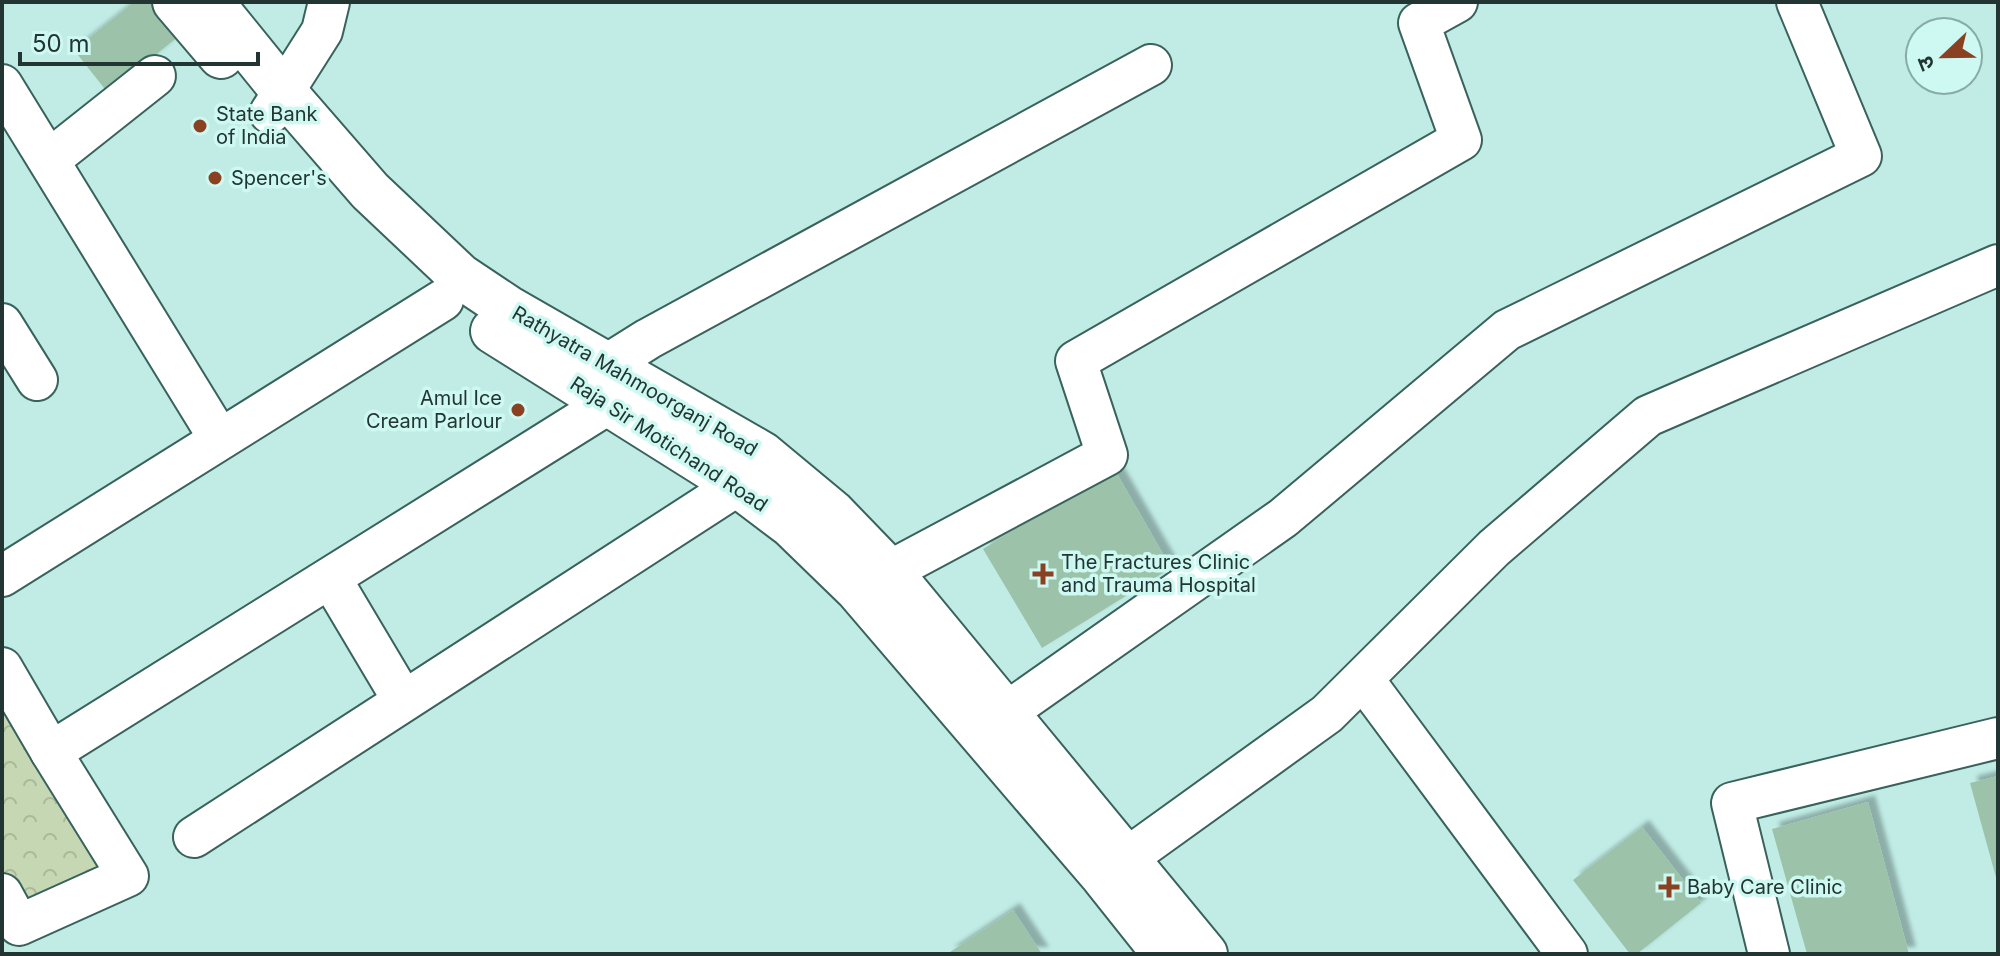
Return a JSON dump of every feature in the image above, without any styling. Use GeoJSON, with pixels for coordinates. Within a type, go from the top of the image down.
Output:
{"type":"FeatureCollection","features":[{"type":"Feature","properties":{"kind":"main road","name":"Raja Sir Motichand Road"},"geometry":{"type":"LineString","coordinates":[[175,2],[277,103],[375,234],[443,300],[597,384],[791,525],[873,580],[1103,876],[1153,950]]}},
{"type":"Feature","properties":{"kind":"main road","name":"Rathyatra Mahmoorganj Road"},"geometry":{"type":"LineString","coordinates":[[211,2],[277,103],[460,276],[508,308],[597,384],[762,454],[833,513],[873,580],[1007,712],[1205,954]]}},
{"type":"Feature","properties":{"kind":"street"},"geometry":{"type":"LineString","coordinates":[[277,103],[322,31],[329,2]]}},
{"type":"Feature","properties":{"kind":"street"},"geometry":{"type":"LineString","coordinates":[[873,580],[1107,455],[1076,361],[1461,140],[1419,23],[1457,2]]}},
{"type":"Feature","properties":{"kind":"street"},"geometry":{"type":"LineString","coordinates":[[1007,712],[1283,518],[1507,330],[1861,156],[1797,2]]}},
{"type":"Feature","properties":{"kind":"street"},"geometry":{"type":"LineString","coordinates":[[51,752],[331,579],[597,384],[648,339],[1151,65]]}},
{"type":"Feature","properties":{"kind":"street"},"geometry":{"type":"LineString","coordinates":[[49,160],[155,76]]}},
{"type":"Feature","properties":{"kind":"street"},"geometry":{"type":"LineString","coordinates":[[2,85],[219,438]]}},
{"type":"Feature","properties":{"kind":"street"},"geometry":{"type":"LineString","coordinates":[[1127,858],[1327,714],[1494,548],[1648,416],[1998,265]]}},
{"type":"Feature","properties":{"kind":"street"},"geometry":{"type":"LineString","coordinates":[[2,576],[443,300]]}},
{"type":"Feature","properties":{"kind":"street"},"geometry":{"type":"LineString","coordinates":[[2,324],[37,380]]}},
{"type":"Feature","properties":{"kind":"street"},"geometry":{"type":"LineString","coordinates":[[194,837],[738,485]]}},
{"type":"Feature","properties":{"kind":"street"},"geometry":{"type":"LineString","coordinates":[[331,579],[403,700]]}},
{"type":"Feature","properties":{"kind":"street"},"geometry":{"type":"LineString","coordinates":[[2,668],[128,876],[19,925],[2,894]]}},
{"type":"Feature","properties":{"kind":"street"},"geometry":{"type":"LineString","coordinates":[[1363,679],[1567,954]]}},
{"type":"Feature","properties":{"kind":"street"},"geometry":{"type":"LineString","coordinates":[[1769,954],[1732,803],[1998,738]]}},
{"type":"Feature","properties":{"kind":"green space"},"geometry":{"type":"Polygon","coordinates":[[[2,691],[116,882],[14,916],[2,894],[2,691]]]}},
{"type":"Feature","properties":{"kind":"building"},"geometry":{"type":"Polygon","coordinates":[[[134,2],[168,2],[189,28],[108,93],[74,50],[134,2]]]}},
{"type":"Feature","properties":{"kind":"building"},"geometry":{"type":"Polygon","coordinates":[[[1113,467],[1171,568],[1042,648],[983,549],[1113,467]]]}},
{"type":"Feature","properties":{"kind":"building"},"geometry":{"type":"Polygon","coordinates":[[[1998,776],[1998,881],[1997,881],[1970,783],[1998,776]]]}},
{"type":"Feature","properties":{"kind":"building"},"geometry":{"type":"Polygon","coordinates":[[[1868,802],[1909,954],[1807,954],[1772,829],[1868,802]]]}},
{"type":"Feature","properties":{"kind":"building"},"geometry":{"type":"Polygon","coordinates":[[[1642,827],[1701,903],[1637,954],[1630,954],[1573,880],[1642,827]]]}},
{"type":"Feature","properties":{"kind":"building"},"geometry":{"type":"Polygon","coordinates":[[[1013,910],[1042,954],[947,954],[1013,910]]]}},
{"type":"Feature","properties":{"kind":"place","name":"State Bank of India"},"geometry":{"type":"Point","coordinates":[200,126]}},
{"type":"Feature","properties":{"kind":"place","name":"Spencer's"},"geometry":{"type":"Point","coordinates":[215,178]}},
{"type":"Feature","properties":{"kind":"place","name":"Amul Ice Cream Parlour"},"geometry":{"type":"Point","coordinates":[518,410]}},
{"type":"Feature","properties":{"kind":"place","name":"The Fractures Clinic and Trauma Hospital"},"geometry":{"type":"Point","coordinates":[1043,574]}},
{"type":"Feature","properties":{"kind":"place","name":"Baby Care Clinic"},"geometry":{"type":"Point","coordinates":[1669,887]}}]}
